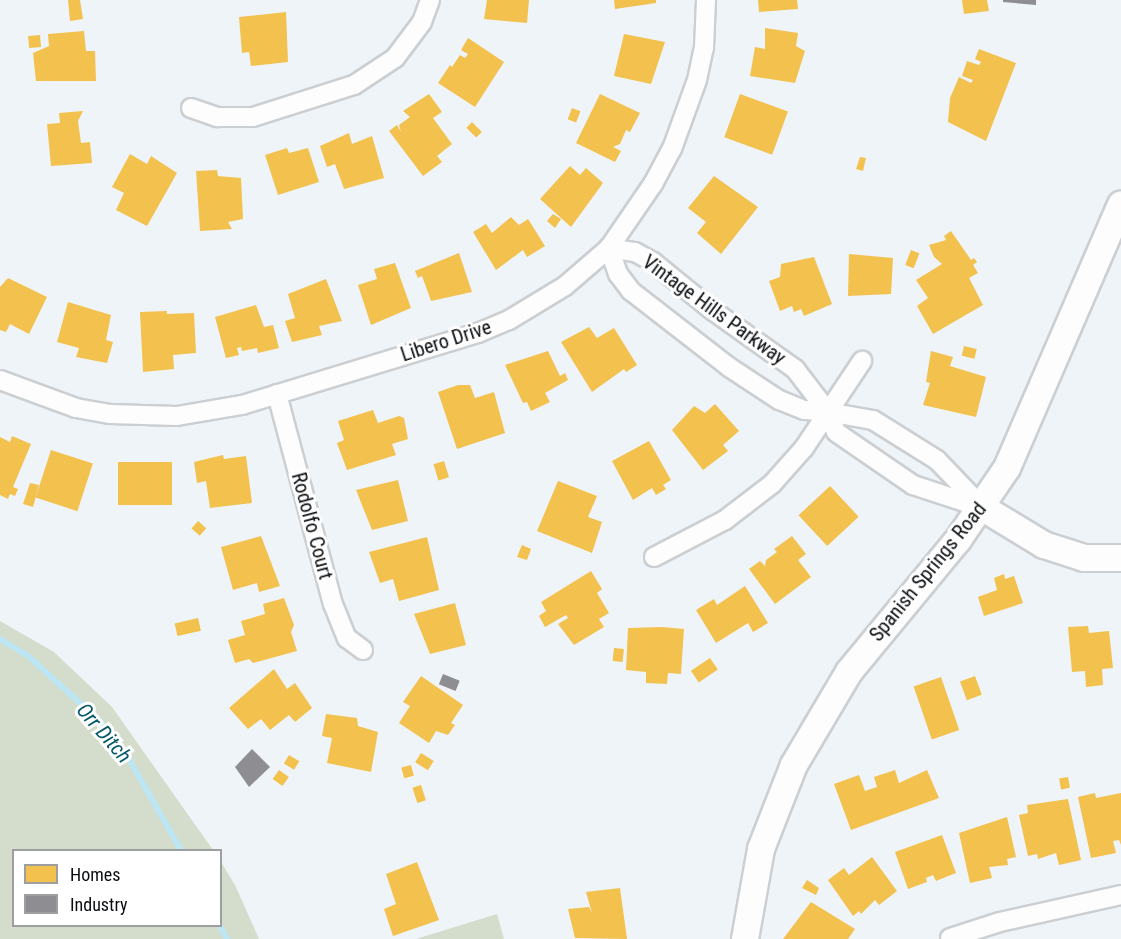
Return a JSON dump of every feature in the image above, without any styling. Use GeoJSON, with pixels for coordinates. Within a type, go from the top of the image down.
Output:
{"type":"FeatureCollection","features":[{"type":"Feature","properties":{"kind":"street"},"geometry":{"type":"LineString","coordinates":[[191,108],[217,117],[253,117],[354,85],[395,58],[422,22],[430,0]]}},
{"type":"Feature","properties":{"kind":"street","name":"Libero Drive"},"geometry":{"type":"LineString","coordinates":[[0,380],[76,408],[143,417],[214,411],[478,333],[509,320],[565,286],[609,248],[653,184],[688,110],[704,48],[706,0]]}},
{"type":"Feature","properties":{"kind":"street","name":"Spanish Springs Road"},"geometry":{"type":"LineString","coordinates":[[745,939],[761,849],[794,765],[849,672],[983,508],[1007,468],[1121,205]]}},
{"type":"Feature","properties":{"kind":"street","name":"Vintage Hills Parkway"},"geometry":{"type":"LineString","coordinates":[[983,508],[937,460],[882,426],[849,414],[828,412],[804,410],[779,400],[678,329],[631,291],[618,274],[609,248],[635,252],[653,262],[712,310],[795,369],[828,412],[836,432],[896,475],[941,497],[983,508],[1054,549],[1084,558],[1121,558]]}},
{"type":"Feature","properties":{"kind":"street"},"geometry":{"type":"LineString","coordinates":[[654,556],[698,536],[750,503],[790,466],[862,361]]}},
{"type":"Feature","properties":{"kind":"street","name":"Rodolfo Court"},"geometry":{"type":"LineString","coordinates":[[277,394],[333,604],[347,638],[363,650]]}},
{"type":"Feature","properties":{"kind":"street"},"geometry":{"type":"LineString","coordinates":[[950,938],[1000,921],[1121,895]]}},
{"type":"Feature","properties":{"kind":"green space"},"geometry":{"type":"Polygon","coordinates":[[[0,621],[54,652],[112,707],[212,849],[12,849],[12,927],[222,927],[222,864],[235,885],[259,939],[0,939],[0,621]]]}},
{"type":"Feature","properties":{"kind":"green space"},"geometry":{"type":"Polygon","coordinates":[[[497,914],[504,939],[416,939],[497,914]]]}},
{"type":"Feature","properties":{"kind":"building: Homes"},"geometry":{"type":"Polygon","coordinates":[[[68,0],[80,0],[83,19],[70,21],[68,0]]]}},
{"type":"Feature","properties":{"kind":"building: Homes"},"geometry":{"type":"Polygon","coordinates":[[[487,0],[529,0],[527,23],[484,19],[487,0]]]}},
{"type":"Feature","properties":{"kind":"building: Homes"},"geometry":{"type":"Polygon","coordinates":[[[614,0],[656,0],[656,3],[615,9],[614,0]]]}},
{"type":"Feature","properties":{"kind":"building: Homes"},"geometry":{"type":"Polygon","coordinates":[[[758,0],[797,0],[798,9],[759,12],[758,0]]]}},
{"type":"Feature","properties":{"kind":"building: Homes"},"geometry":{"type":"Polygon","coordinates":[[[962,0],[987,0],[989,11],[964,14],[962,0]]]}},
{"type":"Feature","properties":{"kind":"building: Homes"},"geometry":{"type":"Polygon","coordinates":[[[286,12],[288,62],[251,66],[249,52],[242,53],[239,17],[286,12]]]}},
{"type":"Feature","properties":{"kind":"building: Homes"},"geometry":{"type":"Polygon","coordinates":[[[765,28],[798,33],[796,46],[805,51],[795,83],[750,76],[755,47],[765,49],[765,28]]]}},
{"type":"Feature","properties":{"kind":"building: Homes"},"geometry":{"type":"Polygon","coordinates":[[[84,31],[86,51],[95,51],[96,81],[36,81],[33,53],[49,46],[48,34],[84,31]]]}},
{"type":"Feature","properties":{"kind":"building: Homes"},"geometry":{"type":"Polygon","coordinates":[[[624,34],[665,42],[651,84],[614,76],[624,34]]]}},
{"type":"Feature","properties":{"kind":"building: Homes"},"geometry":{"type":"Polygon","coordinates":[[[40,35],[41,47],[29,48],[28,36],[40,35]]]}},
{"type":"Feature","properties":{"kind":"building: Homes"},"geometry":{"type":"Polygon","coordinates":[[[468,38],[504,62],[475,107],[438,83],[460,55],[465,58],[468,54],[461,50],[468,38]]]}},
{"type":"Feature","properties":{"kind":"building: Homes"},"geometry":{"type":"Polygon","coordinates":[[[979,49],[1016,63],[986,141],[948,122],[950,98],[959,77],[971,83],[973,80],[962,76],[967,61],[979,65],[981,62],[975,59],[979,49]]]}},
{"type":"Feature","properties":{"kind":"building: Homes"},"geometry":{"type":"Polygon","coordinates":[[[429,94],[442,112],[433,118],[452,144],[437,156],[442,162],[423,176],[389,131],[397,125],[401,132],[399,125],[410,117],[403,111],[429,94]]]}},
{"type":"Feature","properties":{"kind":"building: Homes"},"geometry":{"type":"Polygon","coordinates":[[[600,94],[640,113],[630,132],[626,130],[620,144],[613,147],[621,151],[615,162],[576,143],[600,94]]]}},
{"type":"Feature","properties":{"kind":"building: Homes"},"geometry":{"type":"Polygon","coordinates":[[[740,94],[788,111],[772,155],[724,137],[740,94]]]}},
{"type":"Feature","properties":{"kind":"building: Homes"},"geometry":{"type":"Polygon","coordinates":[[[572,108],[580,111],[576,122],[568,119],[572,108]]]}},
{"type":"Feature","properties":{"kind":"building: Homes"},"geometry":{"type":"Polygon","coordinates":[[[83,111],[78,121],[81,143],[90,142],[92,163],[51,166],[47,124],[60,123],[59,113],[83,111]]]}},
{"type":"Feature","properties":{"kind":"building: Homes"},"geometry":{"type":"Polygon","coordinates":[[[472,122],[482,132],[476,138],[466,128],[472,122]]]}},
{"type":"Feature","properties":{"kind":"building: Homes"},"geometry":{"type":"Polygon","coordinates":[[[349,133],[352,144],[372,136],[384,178],[344,189],[335,164],[327,167],[320,146],[349,133]]]}},
{"type":"Feature","properties":{"kind":"building: Homes"},"geometry":{"type":"Polygon","coordinates":[[[287,148],[289,153],[308,148],[319,182],[278,195],[265,155],[287,148]]]}},
{"type":"Feature","properties":{"kind":"building: Homes"},"geometry":{"type":"Polygon","coordinates":[[[130,154],[147,164],[151,156],[177,173],[147,226],[116,210],[124,193],[112,187],[130,154]]]}},
{"type":"Feature","properties":{"kind":"building: Homes"},"geometry":{"type":"Polygon","coordinates":[[[860,157],[866,158],[863,171],[856,169],[860,157]]]}},
{"type":"Feature","properties":{"kind":"building: Homes"},"geometry":{"type":"Polygon","coordinates":[[[570,166],[580,175],[586,168],[603,183],[571,227],[540,199],[570,166]]]}},
{"type":"Feature","properties":{"kind":"building: Homes"},"geometry":{"type":"Polygon","coordinates":[[[217,170],[218,176],[241,178],[243,219],[228,222],[232,229],[200,231],[196,171],[217,170]]]}},
{"type":"Feature","properties":{"kind":"building: Homes"},"geometry":{"type":"Polygon","coordinates":[[[714,176],[758,207],[721,254],[697,233],[706,222],[688,208],[714,176]]]}},
{"type":"Feature","properties":{"kind":"building: Homes"},"geometry":{"type":"Polygon","coordinates":[[[553,214],[561,219],[555,228],[547,221],[553,214]]]}},
{"type":"Feature","properties":{"kind":"building: Homes"},"geometry":{"type":"Polygon","coordinates":[[[511,217],[519,225],[528,219],[545,246],[527,257],[523,250],[496,270],[473,232],[486,224],[492,233],[511,217]]]}},
{"type":"Feature","properties":{"kind":"building: Homes"},"geometry":{"type":"Polygon","coordinates":[[[951,231],[971,260],[974,258],[977,262],[973,265],[978,273],[969,278],[983,305],[933,334],[917,306],[928,298],[916,280],[942,264],[934,257],[929,245],[946,240],[944,236],[951,231]]]}},
{"type":"Feature","properties":{"kind":"building: Homes"},"geometry":{"type":"Polygon","coordinates":[[[911,250],[919,253],[914,268],[905,265],[911,250]]]}},
{"type":"Feature","properties":{"kind":"building: Homes"},"geometry":{"type":"Polygon","coordinates":[[[459,253],[472,292],[431,301],[422,276],[418,278],[415,271],[459,253]]]}},
{"type":"Feature","properties":{"kind":"building: Homes"},"geometry":{"type":"Polygon","coordinates":[[[849,254],[893,258],[891,294],[848,296],[849,254]]]}},
{"type":"Feature","properties":{"kind":"building: Homes"},"geometry":{"type":"Polygon","coordinates":[[[814,257],[832,304],[804,316],[801,309],[794,312],[792,306],[780,311],[769,281],[780,277],[781,264],[814,257]]]}},
{"type":"Feature","properties":{"kind":"building: Homes"},"geometry":{"type":"Polygon","coordinates":[[[395,263],[411,308],[371,325],[358,285],[377,279],[374,269],[395,263]]]}},
{"type":"Feature","properties":{"kind":"building: Homes"},"geometry":{"type":"Polygon","coordinates":[[[8,278],[47,297],[29,334],[10,324],[6,332],[0,330],[0,287],[8,278]]]}},
{"type":"Feature","properties":{"kind":"building: Homes"},"geometry":{"type":"Polygon","coordinates":[[[326,279],[342,321],[319,326],[322,335],[292,342],[285,321],[295,318],[288,294],[326,279]]]}},
{"type":"Feature","properties":{"kind":"building: Homes"},"geometry":{"type":"Polygon","coordinates":[[[68,302],[111,315],[106,340],[113,342],[107,363],[76,357],[79,348],[57,342],[68,302]]]}},
{"type":"Feature","properties":{"kind":"building: Homes"},"geometry":{"type":"Polygon","coordinates":[[[256,305],[264,327],[273,325],[279,348],[258,353],[257,348],[242,351],[241,347],[237,348],[239,355],[226,358],[215,317],[256,305]]]}},
{"type":"Feature","properties":{"kind":"building: Homes"},"geometry":{"type":"Polygon","coordinates":[[[167,311],[167,314],[194,313],[196,353],[173,355],[174,369],[143,372],[140,312],[167,311]]]}},
{"type":"Feature","properties":{"kind":"building: Homes"},"geometry":{"type":"Polygon","coordinates":[[[589,327],[597,338],[614,328],[637,365],[626,372],[624,369],[592,392],[561,342],[589,327]]]}},
{"type":"Feature","properties":{"kind":"building: Homes"},"geometry":{"type":"Polygon","coordinates":[[[964,346],[977,349],[974,359],[962,356],[964,346]]]}},
{"type":"Feature","properties":{"kind":"building: Homes"},"geometry":{"type":"Polygon","coordinates":[[[548,351],[560,376],[565,373],[568,380],[545,393],[550,402],[531,411],[527,402],[523,403],[505,365],[548,351]]]}},
{"type":"Feature","properties":{"kind":"building: Homes"},"geometry":{"type":"Polygon","coordinates":[[[931,351],[953,357],[950,366],[986,377],[976,417],[923,405],[930,383],[926,382],[931,351]]]}},
{"type":"Feature","properties":{"kind":"building: Homes"},"geometry":{"type":"Polygon","coordinates":[[[458,385],[470,385],[475,398],[494,392],[505,433],[457,449],[438,392],[458,385]]]}},
{"type":"Feature","properties":{"kind":"building: Homes"},"geometry":{"type":"Polygon","coordinates":[[[715,404],[739,431],[723,445],[728,451],[703,470],[672,430],[694,406],[705,413],[715,404]]]}},
{"type":"Feature","properties":{"kind":"building: Homes"},"geometry":{"type":"Polygon","coordinates":[[[373,410],[378,423],[399,416],[404,418],[408,439],[392,444],[396,455],[347,470],[337,443],[344,440],[338,421],[373,410]]]}},
{"type":"Feature","properties":{"kind":"building: Homes"},"geometry":{"type":"Polygon","coordinates":[[[12,436],[31,444],[13,487],[18,489],[15,496],[10,494],[8,499],[0,495],[0,437],[10,442],[12,436]]]}},
{"type":"Feature","properties":{"kind":"building: Homes"},"geometry":{"type":"Polygon","coordinates":[[[649,441],[671,480],[663,485],[666,489],[656,495],[652,488],[633,500],[612,461],[649,441]]]}},
{"type":"Feature","properties":{"kind":"building: Homes"},"geometry":{"type":"Polygon","coordinates":[[[51,450],[93,464],[77,511],[36,498],[51,450]]]}},
{"type":"Feature","properties":{"kind":"building: Homes"},"geometry":{"type":"Polygon","coordinates":[[[223,455],[224,459],[246,456],[252,503],[210,508],[206,481],[197,483],[194,462],[223,455]]]}},
{"type":"Feature","properties":{"kind":"building: Homes"},"geometry":{"type":"Polygon","coordinates":[[[444,461],[449,477],[438,480],[433,464],[444,461]]]}},
{"type":"Feature","properties":{"kind":"building: Homes"},"geometry":{"type":"Polygon","coordinates":[[[118,462],[172,462],[172,505],[118,505],[118,462]]]}},
{"type":"Feature","properties":{"kind":"building: Homes"},"geometry":{"type":"Polygon","coordinates":[[[398,480],[408,521],[372,530],[356,490],[398,480]]]}},
{"type":"Feature","properties":{"kind":"building: Homes"},"geometry":{"type":"Polygon","coordinates":[[[558,481],[597,496],[588,517],[602,522],[592,553],[537,531],[558,481]]]}},
{"type":"Feature","properties":{"kind":"building: Homes"},"geometry":{"type":"Polygon","coordinates":[[[30,483],[39,485],[33,507],[23,504],[30,483]]]}},
{"type":"Feature","properties":{"kind":"building: Homes"},"geometry":{"type":"Polygon","coordinates":[[[830,486],[859,517],[827,546],[799,515],[830,486]]]}},
{"type":"Feature","properties":{"kind":"building: Homes"},"geometry":{"type":"Polygon","coordinates":[[[198,521],[206,528],[200,536],[191,529],[198,521]]]}},
{"type":"Feature","properties":{"kind":"building: Homes"},"geometry":{"type":"Polygon","coordinates":[[[261,536],[280,586],[259,592],[257,583],[233,590],[221,547],[261,536]]]}},
{"type":"Feature","properties":{"kind":"building: Homes"},"geometry":{"type":"Polygon","coordinates":[[[792,536],[806,554],[798,560],[811,577],[775,604],[749,569],[760,561],[765,566],[766,560],[777,552],[774,549],[792,536]]]}},
{"type":"Feature","properties":{"kind":"building: Homes"},"geometry":{"type":"Polygon","coordinates":[[[427,537],[439,590],[399,601],[393,579],[380,583],[369,552],[427,537]]]}},
{"type":"Feature","properties":{"kind":"building: Homes"},"geometry":{"type":"Polygon","coordinates":[[[522,545],[531,549],[527,560],[517,557],[522,545]]]}},
{"type":"Feature","properties":{"kind":"building: Homes"},"geometry":{"type":"Polygon","coordinates":[[[591,571],[602,589],[597,593],[609,613],[599,619],[604,627],[574,645],[558,624],[568,618],[566,615],[545,627],[539,616],[546,611],[541,602],[591,571]]]}},
{"type":"Feature","properties":{"kind":"building: Homes"},"geometry":{"type":"Polygon","coordinates":[[[1004,574],[1005,579],[1014,576],[1023,603],[984,616],[978,597],[997,590],[994,578],[1004,574]]]}},
{"type":"Feature","properties":{"kind":"building: Homes"},"geometry":{"type":"Polygon","coordinates":[[[745,586],[768,623],[753,632],[748,623],[716,643],[696,610],[714,599],[717,605],[745,586]]]}},
{"type":"Feature","properties":{"kind":"building: Homes"},"geometry":{"type":"Polygon","coordinates":[[[284,598],[294,625],[291,632],[297,651],[253,663],[249,659],[235,663],[228,640],[245,635],[241,621],[265,614],[263,604],[284,598]]]}},
{"type":"Feature","properties":{"kind":"building: Homes"},"geometry":{"type":"Polygon","coordinates":[[[455,603],[466,645],[430,654],[414,614],[455,603]]]}},
{"type":"Feature","properties":{"kind":"building: Homes"},"geometry":{"type":"Polygon","coordinates":[[[198,618],[201,631],[178,636],[175,623],[198,618]]]}},
{"type":"Feature","properties":{"kind":"building: Homes"},"geometry":{"type":"Polygon","coordinates":[[[1088,626],[1089,633],[1109,631],[1113,668],[1102,669],[1103,685],[1086,687],[1085,671],[1072,672],[1068,627],[1088,626]]]}},
{"type":"Feature","properties":{"kind":"building: Homes"},"geometry":{"type":"Polygon","coordinates":[[[628,628],[684,629],[681,674],[668,673],[667,684],[646,683],[646,672],[626,670],[628,628]]]}},
{"type":"Feature","properties":{"kind":"building: Homes"},"geometry":{"type":"Polygon","coordinates":[[[614,648],[624,649],[623,662],[613,661],[614,648]]]}},
{"type":"Feature","properties":{"kind":"building: Homes"},"geometry":{"type":"Polygon","coordinates":[[[710,658],[718,670],[699,682],[691,671],[710,658]]]}},
{"type":"Feature","properties":{"kind":"building: Homes"},"geometry":{"type":"Polygon","coordinates":[[[274,669],[287,689],[295,683],[312,708],[295,722],[289,715],[270,730],[261,719],[248,729],[229,708],[274,669]]]}},
{"type":"Feature","properties":{"kind":"building: Homes"},"geometry":{"type":"Polygon","coordinates":[[[421,676],[463,705],[451,723],[455,725],[448,735],[436,731],[429,743],[399,723],[410,706],[403,702],[421,676]]]}},
{"type":"Feature","properties":{"kind":"building: Homes"},"geometry":{"type":"Polygon","coordinates":[[[975,676],[982,695],[967,700],[960,681],[975,676]]]}},
{"type":"Feature","properties":{"kind":"building: Homes"},"geometry":{"type":"Polygon","coordinates":[[[941,677],[959,730],[932,739],[914,686],[941,677]]]}},
{"type":"Feature","properties":{"kind":"building: Homes"},"geometry":{"type":"Polygon","coordinates":[[[326,714],[357,718],[358,726],[378,732],[371,772],[327,763],[332,738],[322,736],[326,714]]]}},
{"type":"Feature","properties":{"kind":"building: Homes"},"geometry":{"type":"Polygon","coordinates":[[[421,753],[434,761],[428,770],[415,762],[421,753]]]}},
{"type":"Feature","properties":{"kind":"building: Homes"},"geometry":{"type":"Polygon","coordinates":[[[289,755],[299,761],[294,770],[284,764],[289,755]]]}},
{"type":"Feature","properties":{"kind":"building: Homes"},"geometry":{"type":"Polygon","coordinates":[[[411,765],[414,776],[404,778],[401,768],[411,765]]]}},
{"type":"Feature","properties":{"kind":"building: Homes"},"geometry":{"type":"Polygon","coordinates":[[[279,770],[289,777],[283,786],[273,779],[279,770]]]}},
{"type":"Feature","properties":{"kind":"building: Homes"},"geometry":{"type":"Polygon","coordinates":[[[895,770],[899,783],[927,770],[939,798],[851,830],[834,784],[859,775],[865,791],[877,787],[874,777],[895,770]]]}},
{"type":"Feature","properties":{"kind":"building: Homes"},"geometry":{"type":"Polygon","coordinates":[[[1068,777],[1070,788],[1061,789],[1059,779],[1068,777]]]}},
{"type":"Feature","properties":{"kind":"building: Homes"},"geometry":{"type":"Polygon","coordinates":[[[421,785],[426,800],[417,803],[412,788],[421,785]]]}},
{"type":"Feature","properties":{"kind":"building: Homes"},"geometry":{"type":"Polygon","coordinates":[[[1095,793],[1096,798],[1121,793],[1121,845],[1119,840],[1113,841],[1116,853],[1091,858],[1078,797],[1095,793]]]}},
{"type":"Feature","properties":{"kind":"building: Homes"},"geometry":{"type":"Polygon","coordinates":[[[1068,799],[1081,860],[1059,865],[1056,853],[1038,859],[1037,854],[1028,856],[1019,815],[1028,813],[1027,805],[1068,799]]]}},
{"type":"Feature","properties":{"kind":"building: Homes"},"geometry":{"type":"Polygon","coordinates":[[[1007,817],[1016,857],[1007,859],[1008,865],[989,867],[992,878],[970,883],[959,833],[1007,817]]]}},
{"type":"Feature","properties":{"kind":"building: Homes"},"geometry":{"type":"Polygon","coordinates":[[[942,835],[956,873],[936,881],[933,875],[926,878],[927,882],[908,889],[895,852],[942,835]]]}},
{"type":"Feature","properties":{"kind":"building: Homes"},"geometry":{"type":"Polygon","coordinates":[[[872,857],[897,891],[879,905],[875,900],[861,914],[859,911],[853,916],[828,880],[844,868],[849,875],[872,857]]]}},
{"type":"Feature","properties":{"kind":"building: Homes"},"geometry":{"type":"Polygon","coordinates":[[[417,862],[439,920],[393,936],[384,909],[396,904],[386,874],[417,862]]]}},
{"type":"Feature","properties":{"kind":"building: Homes"},"geometry":{"type":"Polygon","coordinates":[[[807,880],[819,888],[816,895],[802,888],[807,880]]]}},
{"type":"Feature","properties":{"kind":"building: Homes"},"geometry":{"type":"Polygon","coordinates":[[[620,888],[627,939],[575,938],[568,909],[589,907],[592,913],[586,892],[620,888]]]}},
{"type":"Feature","properties":{"kind":"building: Homes"},"geometry":{"type":"Polygon","coordinates":[[[811,902],[855,929],[848,939],[783,939],[811,902]]]}},
{"type":"Feature","properties":{"kind":"building: Industry"},"geometry":{"type":"Polygon","coordinates":[[[1003,0],[1036,0],[1036,5],[1003,2],[1003,0]]]}},
{"type":"Feature","properties":{"kind":"building: Industry"},"geometry":{"type":"Polygon","coordinates":[[[443,674],[460,681],[456,691],[439,684],[443,674]]]}},
{"type":"Feature","properties":{"kind":"building: Industry"},"geometry":{"type":"Polygon","coordinates":[[[252,749],[270,767],[249,787],[235,767],[252,749]]]}},
{"type":"Feature","properties":{"kind":"waterway","name":"Orr Ditch"},"geometry":{"type":"LineString","coordinates":[[0,639],[27,655],[100,721],[129,759],[180,849]]}},
{"type":"Feature","properties":{"kind":"waterway","name":"Orr Ditch"},"geometry":{"type":"LineString","coordinates":[[221,927],[227,939]]}}]}
